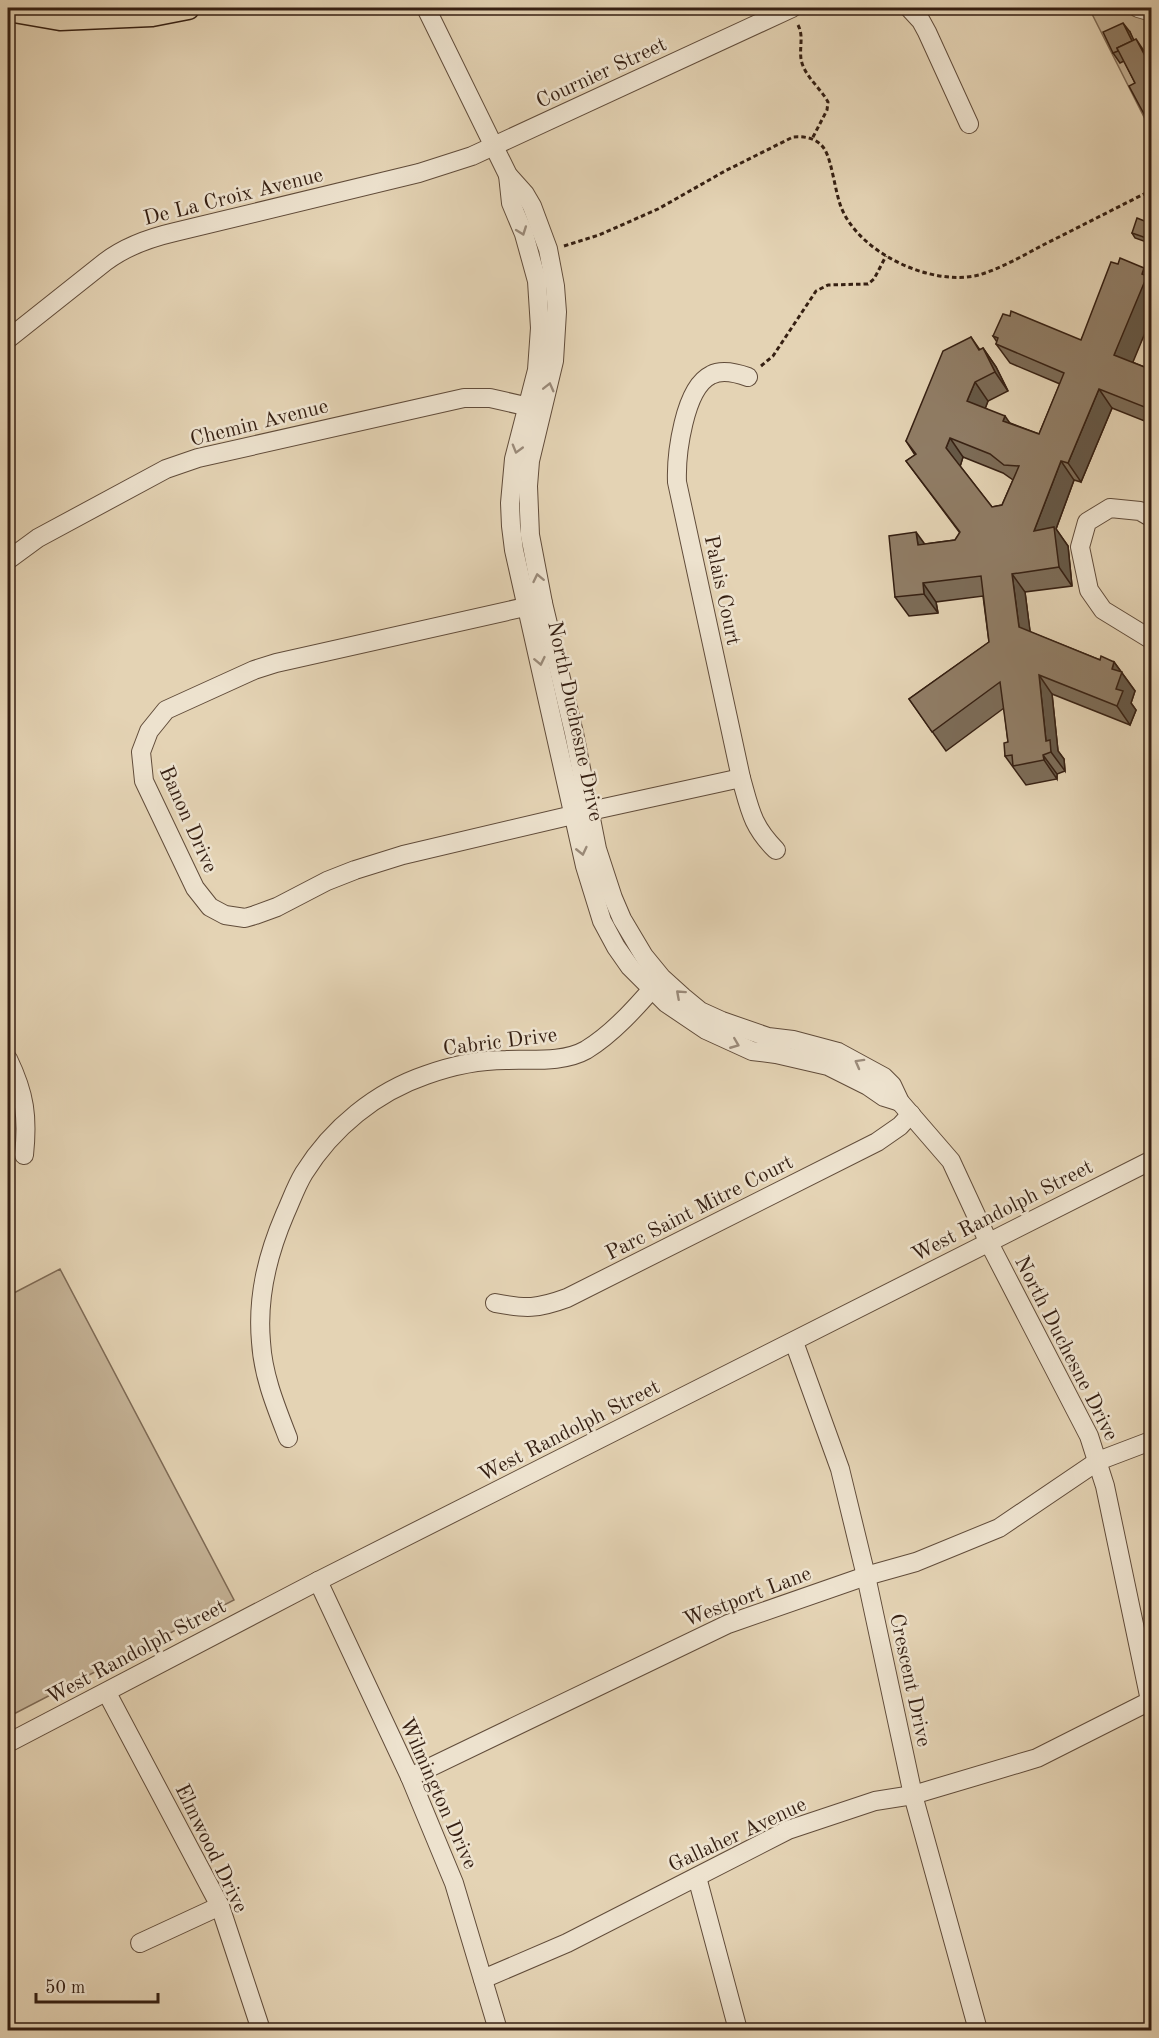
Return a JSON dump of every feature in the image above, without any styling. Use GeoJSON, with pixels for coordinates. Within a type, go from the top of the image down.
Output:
{"type":"FeatureCollection","features":[{"type":"Feature","properties":{"kind":"main road"},"geometry":{"type":"LineString","coordinates":[[8,10],[60,19],[152,15],[188,8]]}},
{"type":"Feature","properties":{"kind":"street","name":"North Duchesne Drive"},"geometry":{"type":"LineString","coordinates":[[426,8],[508,175],[525,194],[532,206],[548,249],[555,286],[555,360],[535,408]]}},
{"type":"Feature","properties":{"kind":"street","name":"Cournier Street"},"geometry":{"type":"LineString","coordinates":[[495,147],[791,8]]}},
{"type":"Feature","properties":{"kind":"street"},"geometry":{"type":"LineString","coordinates":[[909,8],[927,32],[969,124]]}},
{"type":"Feature","properties":{"kind":"street"},"geometry":{"type":"LineString","coordinates":[[1138,8],[1152,12]]}},
{"type":"Feature","properties":{"kind":"street","name":"De La Croix Avenue"},"geometry":{"type":"LineString","coordinates":[[8,339],[105,262],[136,244],[175,232],[419,173],[495,147]]}},
{"type":"Feature","properties":{"kind":"street","name":"North Duchesne Drive"},"geometry":{"type":"LineString","coordinates":[[508,175],[511,203],[526,242],[537,281],[539,351],[528,486],[536,604],[574,733],[581,813],[622,919],[644,956],[657,984],[700,1011],[722,1021],[768,1037],[794,1040],[838,1052],[884,1077],[892,1085],[905,1108],[951,1161],[988,1241],[1089,1436],[1105,1486],[1151,1704]]}},
{"type":"Feature","properties":{"kind":"street","name":"Palais Court"},"geometry":{"type":"LineString","coordinates":[[748,377],[733,372],[714,373],[705,379],[695,392],[684,422],[676,463],[677,482],[741,778],[751,813],[761,834],[776,850]]}},
{"type":"Feature","properties":{"kind":"street","name":"Chemin Avenue"},"geometry":{"type":"LineString","coordinates":[[8,560],[38,538],[150,476],[198,458],[464,398],[490,398],[535,408]]}},
{"type":"Feature","properties":{"kind":"street"},"geometry":{"type":"LineString","coordinates":[[1152,518],[1140,511],[1110,508],[1087,522],[1080,547],[1089,590],[1102,610],[1152,640]]}},
{"type":"Feature","properties":{"kind":"street","name":"Banon Drive"},"geometry":{"type":"LineString","coordinates":[[536,604],[299,656],[254,670],[166,710],[155,722],[144,742],[141,752],[142,772],[171,840],[195,888],[210,907],[225,915],[245,918],[265,912],[327,881],[381,861],[581,813],[741,778]]}},
{"type":"Feature","properties":{"kind":"street","name":"Cabric Drive"},"geometry":{"type":"LineString","coordinates":[[288,1438],[271,1393],[262,1358],[260,1305],[263,1282],[273,1245],[296,1189],[317,1155],[344,1124],[358,1112],[409,1082],[449,1068],[486,1061],[553,1058],[585,1050],[617,1025],[657,984]]}},
{"type":"Feature","properties":{"kind":"street"},"geometry":{"type":"LineString","coordinates":[[8,1059],[25,1103],[24,1155]]}},
{"type":"Feature","properties":{"kind":"street","name":"Parc Saint Mitre Court"},"geometry":{"type":"LineString","coordinates":[[495,1303],[524,1309],[567,1298],[877,1142],[900,1126],[905,1108]]}},
{"type":"Feature","properties":{"kind":"street","name":"West Randolph Street"},"geometry":{"type":"LineString","coordinates":[[8,1743],[318,1581],[1152,1160]]}},
{"type":"Feature","properties":{"kind":"street","name":"Crescent Drive"},"geometry":{"type":"LineString","coordinates":[[794,1342],[840,1469],[866,1576],[913,1795],[978,2031]]}},
{"type":"Feature","properties":{"kind":"street","name":"Westport Lane"},"geometry":{"type":"LineString","coordinates":[[410,1778],[728,1624],[866,1576],[915,1562],[999,1528],[1098,1461],[1148,1442]]}},
{"type":"Feature","properties":{"kind":"street","name":"Wilmington Drive"},"geometry":{"type":"LineString","coordinates":[[318,1581],[410,1778],[454,1883],[498,2031]]}},
{"type":"Feature","properties":{"kind":"street","name":"Elmwood Drive"},"geometry":{"type":"LineString","coordinates":[[107,1693],[220,1906],[261,2031]]}},
{"type":"Feature","properties":{"kind":"street","name":"Gallaher Avenue"},"geometry":{"type":"LineString","coordinates":[[483,1979],[567,1943],[788,1830],[875,1801],[913,1795],[1037,1758],[1151,1704]]}},
{"type":"Feature","properties":{"kind":"street"},"geometry":{"type":"LineString","coordinates":[[697,1877],[738,2031]]}},
{"type":"Feature","properties":{"kind":"street"},"geometry":{"type":"LineString","coordinates":[[140,1943],[220,1906]]}},
{"type":"Feature","properties":{"kind":"path"},"geometry":{"type":"LineString","coordinates":[[791,8],[802,36],[800,54],[803,66],[828,102],[827,110],[812,139]]}},
{"type":"Feature","properties":{"kind":"path"},"geometry":{"type":"LineString","coordinates":[[548,249],[573,245],[658,209],[725,171],[793,137],[802,136],[818,142],[825,150],[841,209],[855,230],[886,256],[900,264],[929,274],[954,277],[978,275],[1014,260],[1152,190]]}},
{"type":"Feature","properties":{"kind":"path"},"geometry":{"type":"LineString","coordinates":[[748,377],[773,356],[816,291],[828,285],[868,284],[874,279],[886,256]]}},
{"type":"Feature","properties":{"kind":"shaded area"},"geometry":{"type":"Polygon","coordinates":[[[1089,8],[1151,8],[1151,131],[1089,8]]]}},
{"type":"Feature","properties":{"kind":"shaded area"},"geometry":{"type":"Polygon","coordinates":[[[60,1269],[234,1600],[8,1717],[8,1296],[60,1269]]]}},
{"type":"Feature","properties":{"kind":"building"},"geometry":{"type":"Polygon","coordinates":[[[1123,23],[1132,41],[1117,48],[1118,51],[1113,53],[1103,32],[1123,23]]]}},
{"type":"Feature","properties":{"kind":"building"},"geometry":{"type":"Polygon","coordinates":[[[1136,39],[1152,69],[1152,129],[1129,86],[1135,83],[1117,48],[1136,39]]]}},
{"type":"Feature","properties":{"kind":"building"},"geometry":{"type":"Polygon","coordinates":[[[1137,218],[1152,224],[1152,240],[1132,233],[1137,218]]]}},
{"type":"Feature","properties":{"kind":"building"},"geometry":{"type":"Polygon","coordinates":[[[1120,258],[1144,268],[1142,274],[1147,276],[1114,355],[1152,370],[1152,410],[1099,389],[1068,463],[1061,461],[1034,531],[1054,527],[1059,567],[1012,574],[1019,627],[1100,660],[1101,656],[1114,662],[1112,669],[1122,672],[1116,689],[1123,691],[1117,706],[1039,675],[1046,741],[1050,740],[1051,752],[1043,755],[1044,760],[1013,766],[1012,755],[1005,756],[1004,743],[1008,742],[1000,682],[932,732],[909,699],[989,642],[981,576],[923,583],[924,594],[895,597],[889,536],[916,532],[918,545],[955,540],[960,532],[906,461],[916,454],[906,441],[943,351],[971,337],[979,350],[983,348],[995,372],[975,382],[967,401],[1005,416],[1003,421],[1039,434],[1064,373],[996,344],[998,338],[993,336],[1003,314],[1010,316],[1011,311],[1081,340],[1111,262],[1118,264],[1120,258]],[[950,438],[946,448],[992,507],[1002,505],[1019,466],[1004,465],[990,454],[950,438]]]}},
{"type":"Feature","properties":{"kind":"building"},"geometry":{"type":"Polygon","coordinates":[[[1152,458],[1152,471],[1145,464],[1152,458]]]}}]}
